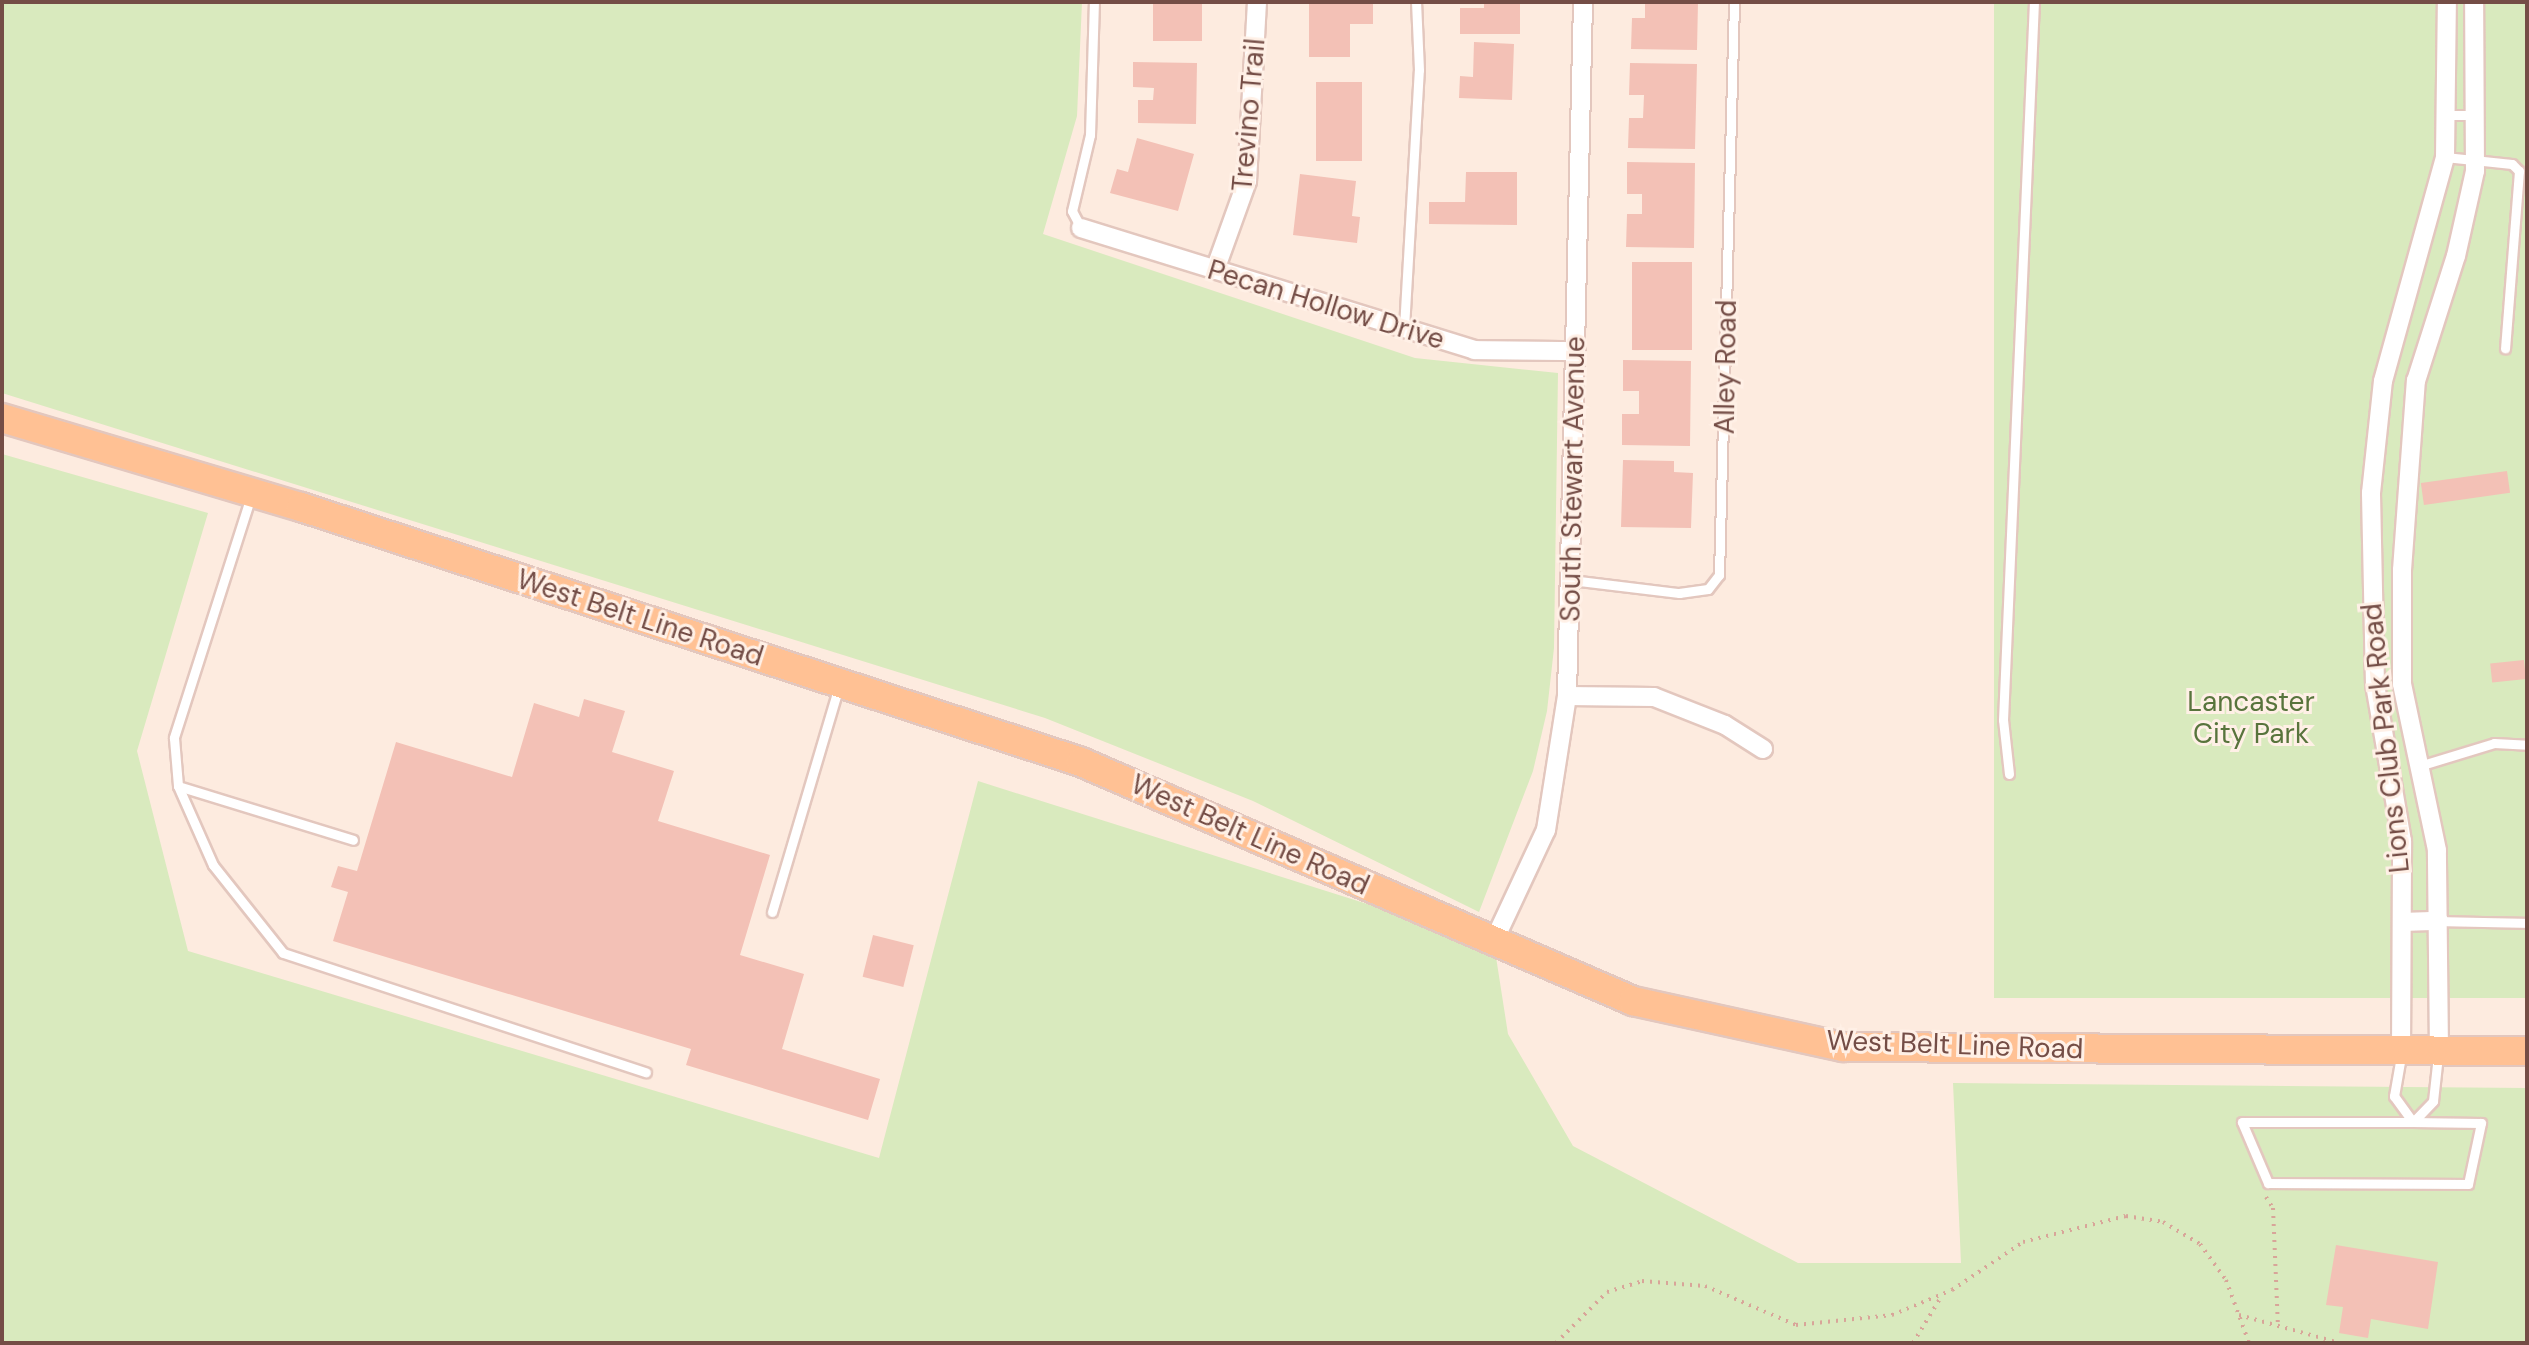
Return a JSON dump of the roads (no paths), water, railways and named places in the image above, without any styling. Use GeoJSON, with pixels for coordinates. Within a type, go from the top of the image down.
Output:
{"type":"FeatureCollection","features":[{"type":"Feature","properties":{"kind":"main road","name":"West Belt Line Road"},"geometry":{"type":"LineString","coordinates":[[2,418],[252,492],[840,682],[1184,803],[1493,943],[1633,1001],[1843,1047],[2527,1051]]}},
{"type":"Feature","properties":{"kind":"street","name":"Trevino Trail"},"geometry":{"type":"LineString","coordinates":[[1215,270],[1247,181],[1257,2]]}},
{"type":"Feature","properties":{"kind":"street","name":"South Stewart Avenue"},"geometry":{"type":"LineString","coordinates":[[1493,943],[1546,830],[1567,696],[1583,2]]}},
{"type":"Feature","properties":{"kind":"street","name":"Lions Club Park Road"},"geometry":{"type":"LineString","coordinates":[[2401,1052],[2402,841],[2378,711],[2370,619],[2375,449],[2383,381],[2445,157],[2447,2]]}},
{"type":"Feature","properties":{"kind":"street","name":"Lions Club Park Road"},"geometry":{"type":"LineString","coordinates":[[2439,1052],[2437,850],[2405,706],[2407,450],[2416,381],[2464,226],[2475,161],[2474,2]]}},
{"type":"Feature","properties":{"kind":"street","name":"Pecan Hollow Drive"},"geometry":{"type":"LineString","coordinates":[[1081,228],[1404,331],[1474,350],[1576,351]]}},
{"type":"Feature","properties":{"kind":"street"},"geometry":{"type":"LineString","coordinates":[[2375,449],[2407,450]]}},
{"type":"Feature","properties":{"kind":"street"},"geometry":{"type":"LineString","coordinates":[[1567,696],[1654,697],[1725,725],[1763,749]]}},
{"type":"Feature","properties":{"kind":"street"},"geometry":{"type":"LineString","coordinates":[[2378,711],[2405,706]]}},
{"type":"Feature","properties":{"kind":"street"},"geometry":{"type":"LineString","coordinates":[[2388,776],[2419,766]]}},
{"type":"Feature","properties":{"kind":"street"},"geometry":{"type":"LineString","coordinates":[[2402,922],[2439,921]]}},
{"type":"Feature","properties":{"kind":"lane"},"geometry":{"type":"LineString","coordinates":[[1081,228],[1072,211],[1090,135],[1094,2]]}},
{"type":"Feature","properties":{"kind":"lane"},"geometry":{"type":"LineString","coordinates":[[1404,331],[1419,70],[1416,2]]}},
{"type":"Feature","properties":{"kind":"lane","name":"Alley Road"},"geometry":{"type":"LineString","coordinates":[[1571,580],[1679,593],[1708,589],[1719,575],[1734,2]]}},
{"type":"Feature","properties":{"kind":"lane"},"geometry":{"type":"LineString","coordinates":[[2009,774],[2003,720],[2034,2]]}},
{"type":"Feature","properties":{"kind":"lane"},"geometry":{"type":"LineString","coordinates":[[2447,115],[2476,115]]}},
{"type":"Feature","properties":{"kind":"lane"},"geometry":{"type":"LineString","coordinates":[[2445,157],[2512,164],[2519,171],[2505,348]]}},
{"type":"Feature","properties":{"kind":"lane"},"geometry":{"type":"LineString","coordinates":[[252,492],[174,738],[178,786],[213,865],[283,953],[646,1072]]}},
{"type":"Feature","properties":{"kind":"lane"},"geometry":{"type":"LineString","coordinates":[[772,912],[840,682]]}},
{"type":"Feature","properties":{"kind":"lane"},"geometry":{"type":"LineString","coordinates":[[2419,766],[2494,743],[2527,745]]}},
{"type":"Feature","properties":{"kind":"lane"},"geometry":{"type":"LineString","coordinates":[[178,786],[353,840]]}},
{"type":"Feature","properties":{"kind":"lane"},"geometry":{"type":"LineString","coordinates":[[2439,921],[2527,923]]}},
{"type":"Feature","properties":{"kind":"lane"},"geometry":{"type":"LineString","coordinates":[[2401,1052],[2394,1096],[2413,1122]]}},
{"type":"Feature","properties":{"kind":"lane"},"geometry":{"type":"LineString","coordinates":[[2413,1122],[2481,1123],[2468,1184],[2268,1183],[2242,1122],[2413,1122],[2433,1101],[2439,1052]]}},
{"type":"Feature","properties":{"kind":"park label","name":"Lancaster City Park"},"geometry":{"type":"Point","coordinates":[2251,718]}}]}
